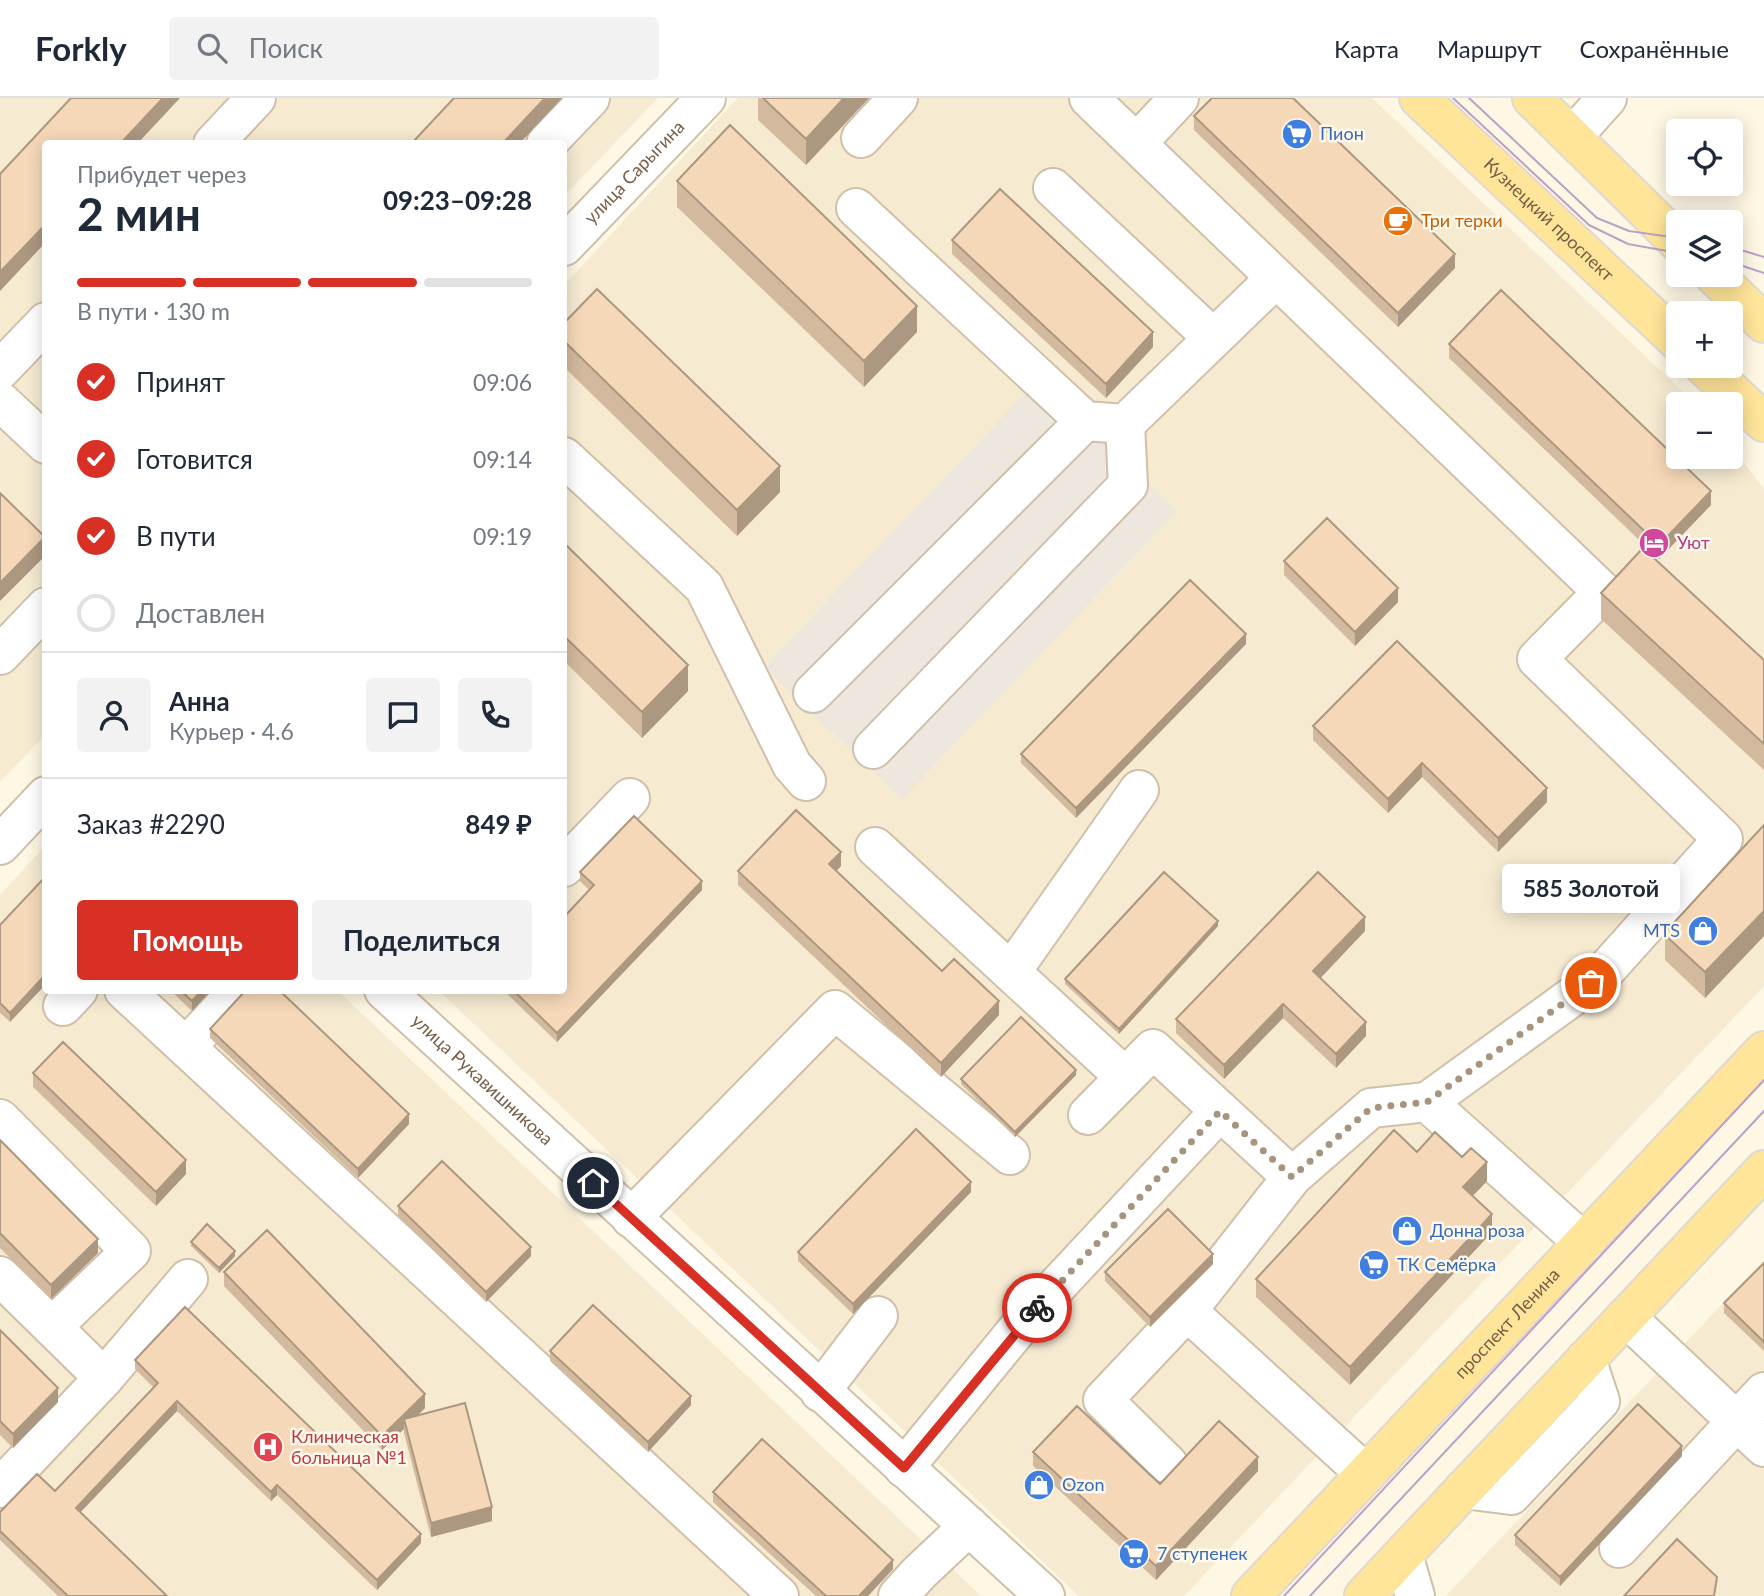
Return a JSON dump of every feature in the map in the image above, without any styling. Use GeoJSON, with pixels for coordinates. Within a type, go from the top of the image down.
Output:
{"type":"FeatureCollection","features":[{"type":"Feature","properties":{"kind":"main road","name":"Кузнецкий проспект"},"geometry":{"type":"LineString","coordinates":[[1419,98],[1666,330]]}},
{"type":"Feature","properties":{"kind":"main road"},"geometry":{"type":"LineString","coordinates":[[1532,98],[1666,230]]}},
{"type":"Feature","properties":{"kind":"main road"},"geometry":{"type":"LineString","coordinates":[[1726,287],[1764,323]]}},
{"type":"Feature","properties":{"kind":"main road"},"geometry":{"type":"LineString","coordinates":[[1717,378],[1764,422]]}},
{"type":"Feature","properties":{"kind":"main road","name":"проспект Ленина"},"geometry":{"type":"LineString","coordinates":[[1251,1596],[1764,1051]]}},
{"type":"Feature","properties":{"kind":"main road"},"geometry":{"type":"LineString","coordinates":[[1364,1596],[1764,1170]]}},
{"type":"Feature","properties":{"kind":"street"},"geometry":{"type":"LineString","coordinates":[[218,140],[256,98]]}},
{"type":"Feature","properties":{"kind":"street"},"geometry":{"type":"LineString","coordinates":[[550,140],[590,98]]}},
{"type":"Feature","properties":{"kind":"street"},"geometry":{"type":"LineString","coordinates":[[861,138],[898,98]]}},
{"type":"Feature","properties":{"kind":"street"},"geometry":{"type":"LineString","coordinates":[[1089,98],[1603,592],[1537,659],[1723,839],[1598,978],[1427,1102],[1371,1108],[1292,1177],[1187,1311],[1103,1399],[1168,1464]]}},
{"type":"Feature","properties":{"kind":"street"},"geometry":{"type":"LineString","coordinates":[[1137,143],[1179,98]]}},
{"type":"Feature","properties":{"kind":"street"},"geometry":{"type":"LineString","coordinates":[[1573,136],[1607,98]]}},
{"type":"Feature","properties":{"kind":"street","name":"улица Сарыгина"},"geometry":{"type":"LineString","coordinates":[[567,243],[701,99]]}},
{"type":"Feature","properties":{"kind":"street"},"geometry":{"type":"LineString","coordinates":[[1053,187],[1213,338]]}},
{"type":"Feature","properties":{"kind":"street"},"geometry":{"type":"LineString","coordinates":[[856,208],[1085,421],[1125,424]]}},
{"type":"Feature","properties":{"kind":"street"},"geometry":{"type":"LineString","coordinates":[[873,749],[1128,485],[1125,424],[1275,279]]}},
{"type":"Feature","properties":{"kind":"street"},"geometry":{"type":"LineString","coordinates":[[0,370],[42,326]]}},
{"type":"Feature","properties":{"kind":"street"},"geometry":{"type":"LineString","coordinates":[[0,401],[42,440]]}},
{"type":"Feature","properties":{"kind":"street"},"geometry":{"type":"LineString","coordinates":[[813,693],[1085,421]]}},
{"type":"Feature","properties":{"kind":"street"},"geometry":{"type":"LineString","coordinates":[[567,460],[704,587],[792,765],[806,781]]}},
{"type":"Feature","properties":{"kind":"street"},"geometry":{"type":"LineString","coordinates":[[0,655],[42,611]]}},
{"type":"Feature","properties":{"kind":"street"},"geometry":{"type":"LineString","coordinates":[[1011,972],[1139,789]]}},
{"type":"Feature","properties":{"kind":"street"},"geometry":{"type":"LineString","coordinates":[[567,864],[630,798]]}},
{"type":"Feature","properties":{"kind":"street"},"geometry":{"type":"LineString","coordinates":[[0,845],[42,800]]}},
{"type":"Feature","properties":{"kind":"street"},"geometry":{"type":"LineString","coordinates":[[875,847],[1125,1077]]}},
{"type":"Feature","properties":{"kind":"street"},"geometry":{"type":"LineString","coordinates":[[128,994],[779,1596]]}},
{"type":"Feature","properties":{"kind":"street"},"geometry":{"type":"LineString","coordinates":[[186,1046],[235,994]]}},
{"type":"Feature","properties":{"kind":"street","name":"улица Рукавишникова"},"geometry":{"type":"LineString","coordinates":[[388,994],[1045,1596]]}},
{"type":"Feature","properties":{"kind":"street"},"geometry":{"type":"LineString","coordinates":[[631,1218],[835,1010],[1010,1155]]}},
{"type":"Feature","properties":{"kind":"street"},"geometry":{"type":"LineString","coordinates":[[1088,1115],[1153,1049],[1292,1177]]}},
{"type":"Feature","properties":{"kind":"street"},"geometry":{"type":"LineString","coordinates":[[1427,1102],[1584,1243]]}},
{"type":"Feature","properties":{"kind":"street"},"geometry":{"type":"LineString","coordinates":[[904,1468],[1025,1320],[1220,1111]]}},
{"type":"Feature","properties":{"kind":"street"},"geometry":{"type":"LineString","coordinates":[[0,1119],[131,1251],[52,1327]]}},
{"type":"Feature","properties":{"kind":"street"},"geometry":{"type":"LineString","coordinates":[[0,1276],[104,1378]]}},
{"type":"Feature","properties":{"kind":"street"},"geometry":{"type":"LineString","coordinates":[[0,1488],[104,1378],[188,1279]]}},
{"type":"Feature","properties":{"kind":"street"},"geometry":{"type":"LineString","coordinates":[[1187,1311],[1366,1474]]}},
{"type":"Feature","properties":{"kind":"street"},"geometry":{"type":"LineString","coordinates":[[820,1392],[878,1316]]}},
{"type":"Feature","properties":{"kind":"street"},"geometry":{"type":"LineString","coordinates":[[1626,1317],[1750,1434]]}},
{"type":"Feature","properties":{"kind":"street"},"geometry":{"type":"LineString","coordinates":[[1619,1548],[1750,1434],[1764,1392]]}},
{"type":"Feature","properties":{"kind":"street"},"geometry":{"type":"LineString","coordinates":[[898,1596],[969,1526]]}},
{"type":"Feature","properties":{"kind":"street"},"geometry":{"type":"LineString","coordinates":[[1403,1555],[1415,1596]]}},
{"type":"Feature","properties":{"kind":"shaded area"},"geometry":{"type":"Polygon","coordinates":[[[0,98],[658,98],[567,193],[567,140],[42,140],[42,738],[0,782],[0,98]]]}},
{"type":"Feature","properties":{"kind":"shaded area"},"geometry":{"type":"Polygon","coordinates":[[[738,98],[1372,98],[1683,392],[1666,392],[1666,469],[1743,469],[1743,462],[1764,489],[1764,986],[1184,1596],[1079,1596],[442,994],[567,994],[567,282],[738,98]]]}},
{"type":"Feature","properties":{"kind":"shaded area"},"geometry":{"type":"Polygon","coordinates":[[[1039,379],[1177,511],[902,799],[764,667],[1039,379]]]}},
{"type":"Feature","properties":{"kind":"shaded area"},"geometry":{"type":"Polygon","coordinates":[[[42,849],[42,994],[341,994],[981,1596],[0,1596],[0,895],[42,849]]]}},
{"type":"Feature","properties":{"kind":"shaded area"},"geometry":{"type":"Polygon","coordinates":[[[1764,1260],[1764,1596],[1446,1596],[1764,1260]]]}},
{"type":"Feature","properties":{"kind":"building"},"geometry":{"type":"Polygon","coordinates":[[[71,98],[163,98],[124,140],[42,140],[42,228],[0,272],[0,174],[71,98]]]}},
{"type":"Feature","properties":{"kind":"building"},"geometry":{"type":"Polygon","coordinates":[[[454,98],[545,98],[506,140],[415,140],[454,98]]]}},
{"type":"Feature","properties":{"kind":"building"},"geometry":{"type":"Polygon","coordinates":[[[763,98],[844,98],[806,139],[763,98]]]}},
{"type":"Feature","properties":{"kind":"building"},"geometry":{"type":"Polygon","coordinates":[[[1212,98],[1293,98],[1455,254],[1398,313],[1194,116],[1212,98]]]}},
{"type":"Feature","properties":{"kind":"building"},"geometry":{"type":"Polygon","coordinates":[[[730,125],[917,306],[864,361],[677,181],[730,125]]]}},
{"type":"Feature","properties":{"kind":"building"},"geometry":{"type":"Polygon","coordinates":[[[1000,189],[1153,332],[1106,384],[952,240],[1000,189]]]}},
{"type":"Feature","properties":{"kind":"building"},"geometry":{"type":"Polygon","coordinates":[[[597,289],[780,466],[737,510],[567,344],[567,320],[597,289]]]}},
{"type":"Feature","properties":{"kind":"building"},"geometry":{"type":"Polygon","coordinates":[[[1501,290],[1666,448],[1666,469],[1688,469],[1711,491],[1659,545],[1449,344],[1501,290]]]}},
{"type":"Feature","properties":{"kind":"building"},"geometry":{"type":"Polygon","coordinates":[[[0,493],[42,534],[42,540],[0,583],[0,493]]]}},
{"type":"Feature","properties":{"kind":"building"},"geometry":{"type":"Polygon","coordinates":[[[1327,518],[1398,588],[1355,632],[1284,561],[1327,518]]]}},
{"type":"Feature","properties":{"kind":"building"},"geometry":{"type":"Polygon","coordinates":[[[567,546],[688,665],[642,712],[567,639],[567,546]]]}},
{"type":"Feature","properties":{"kind":"building"},"geometry":{"type":"Polygon","coordinates":[[[1643,548],[1764,660],[1764,744],[1601,593],[1643,548]]]}},
{"type":"Feature","properties":{"kind":"building"},"geometry":{"type":"Polygon","coordinates":[[[1190,580],[1246,634],[1076,808],[1021,754],[1190,580]]]}},
{"type":"Feature","properties":{"kind":"building"},"geometry":{"type":"Polygon","coordinates":[[[1397,641],[1547,788],[1498,838],[1422,763],[1388,799],[1313,726],[1397,641]]]}},
{"type":"Feature","properties":{"kind":"building"},"geometry":{"type":"Polygon","coordinates":[[[796,810],[841,852],[829,864],[942,971],[954,959],[999,1001],[941,1063],[738,871],[796,810]]]}},
{"type":"Feature","properties":{"kind":"building"},"geometry":{"type":"Polygon","coordinates":[[[634,816],[702,881],[557,1033],[517,994],[567,994],[567,914],[594,885],[580,872],[634,816]]]}},
{"type":"Feature","properties":{"kind":"building"},"geometry":{"type":"Polygon","coordinates":[[[1764,825],[1764,911],[1705,972],[1665,935],[1764,825]]]}},
{"type":"Feature","properties":{"kind":"building"},"geometry":{"type":"Polygon","coordinates":[[[1164,872],[1218,921],[1119,1029],[1065,979],[1164,872]]]}},
{"type":"Feature","properties":{"kind":"building"},"geometry":{"type":"Polygon","coordinates":[[[1318,872],[1365,917],[1313,971],[1366,1022],[1336,1054],[1283,1004],[1224,1065],[1176,1019],[1318,872]]]}},
{"type":"Feature","properties":{"kind":"building"},"geometry":{"type":"Polygon","coordinates":[[[42,880],[42,978],[10,1013],[0,1003],[0,925],[42,880]]]}},
{"type":"Feature","properties":{"kind":"building"},"geometry":{"type":"Polygon","coordinates":[[[184,994],[198,994],[192,1001],[184,994]]]}},
{"type":"Feature","properties":{"kind":"building"},"geometry":{"type":"Polygon","coordinates":[[[242,994],[283,994],[409,1114],[358,1169],[210,1029],[242,994]]]}},
{"type":"Feature","properties":{"kind":"building"},"geometry":{"type":"Polygon","coordinates":[[[1021,1017],[1076,1070],[1015,1132],[961,1079],[1021,1017]]]}},
{"type":"Feature","properties":{"kind":"building"},"geometry":{"type":"Polygon","coordinates":[[[63,1042],[186,1160],[156,1192],[33,1073],[63,1042]]]}},
{"type":"Feature","properties":{"kind":"building"},"geometry":{"type":"Polygon","coordinates":[[[916,1129],[971,1182],[853,1304],[798,1252],[916,1129]]]}},
{"type":"Feature","properties":{"kind":"building","name":"ТК Семёрка"},"geometry":{"type":"Polygon","coordinates":[[[1394,1130],[1417,1152],[1435,1132],[1462,1157],[1471,1148],[1487,1162],[1463,1187],[1492,1214],[1350,1367],[1256,1279],[1394,1130]]]}},
{"type":"Feature","properties":{"kind":"building"},"geometry":{"type":"Polygon","coordinates":[[[0,1140],[98,1239],[51,1285],[0,1233],[0,1140]]]}},
{"type":"Feature","properties":{"kind":"building"},"geometry":{"type":"Polygon","coordinates":[[[442,1161],[531,1247],[486,1292],[398,1206],[442,1161]]]}},
{"type":"Feature","properties":{"kind":"building"},"geometry":{"type":"Polygon","coordinates":[[[1168,1209],[1213,1254],[1150,1317],[1105,1272],[1168,1209]]]}},
{"type":"Feature","properties":{"kind":"building"},"geometry":{"type":"Polygon","coordinates":[[[207,1224],[235,1251],[219,1268],[191,1242],[207,1224]]]}},
{"type":"Feature","properties":{"kind":"building"},"geometry":{"type":"Polygon","coordinates":[[[267,1230],[425,1394],[382,1436],[224,1272],[267,1230]]]}},
{"type":"Feature","properties":{"kind":"building"},"geometry":{"type":"Polygon","coordinates":[[[1764,1263],[1764,1342],[1724,1303],[1764,1263]]]}},
{"type":"Feature","properties":{"kind":"building"},"geometry":{"type":"Polygon","coordinates":[[[593,1305],[691,1396],[648,1442],[550,1351],[593,1305]]]}},
{"type":"Feature","properties":{"kind":"building","name":"Клиническая больница №1"},"geometry":{"type":"Polygon","coordinates":[[[185,1307],[421,1534],[377,1580],[277,1485],[271,1492],[177,1401],[76,1508],[167,1596],[68,1596],[0,1531],[0,1512],[37,1474],[55,1491],[158,1383],[135,1360],[185,1307]]]}},
{"type":"Feature","properties":{"kind":"building"},"geometry":{"type":"Polygon","coordinates":[[[0,1330],[58,1388],[13,1434],[0,1421],[0,1330]]]}},
{"type":"Feature","properties":{"kind":"building"},"geometry":{"type":"Polygon","coordinates":[[[465,1403],[492,1507],[431,1523],[404,1419],[465,1403]]]}},
{"type":"Feature","properties":{"kind":"building"},"geometry":{"type":"Polygon","coordinates":[[[1638,1404],[1682,1446],[1560,1577],[1515,1535],[1638,1404]]]}},
{"type":"Feature","properties":{"kind":"building"},"geometry":{"type":"Polygon","coordinates":[[[1077,1406],[1160,1484],[1219,1421],[1258,1457],[1156,1566],[1033,1452],[1077,1406]]]}},
{"type":"Feature","properties":{"kind":"building"},"geometry":{"type":"Polygon","coordinates":[[[762,1439],[893,1560],[859,1596],[826,1596],[713,1492],[762,1439]]]}},
{"type":"Feature","properties":{"kind":"building"},"geometry":{"type":"Polygon","coordinates":[[[1677,1539],[1717,1577],[1714,1596],[1624,1596],[1677,1539]]]}},
{"type":"Feature","properties":{"kind":"tram line"},"geometry":{"type":"LineString","coordinates":[[1453,98],[1589,225],[1628,244],[1666,251]]}},
{"type":"Feature","properties":{"kind":"tram line"},"geometry":{"type":"LineString","coordinates":[[1469,98],[1597,218],[1629,231],[1666,236]]}},
{"type":"Feature","properties":{"kind":"tram line"},"geometry":{"type":"LineString","coordinates":[[1743,251],[1764,257]]}},
{"type":"Feature","properties":{"kind":"tram line"},"geometry":{"type":"LineString","coordinates":[[1743,266],[1764,273]]}},
{"type":"Feature","properties":{"kind":"tram line"},"geometry":{"type":"LineString","coordinates":[[1284,1596],[1764,1080]]}},
{"type":"Feature","properties":{"kind":"tram line"},"geometry":{"type":"LineString","coordinates":[[1310,1596],[1764,1111]]}},
{"type":"Feature","properties":{"kind":"way so far"},"geometry":{"type":"LineString","coordinates":[[1037,1308],[1220,1111],[1292,1177],[1371,1108],[1427,1102],[1591,983]]}},
{"type":"Feature","properties":{"kind":"place","name":"Пион"},"geometry":{"type":"Point","coordinates":[1297,134]}},
{"type":"Feature","properties":{"kind":"place","name":"Три терки"},"geometry":{"type":"Point","coordinates":[1398,221]}},
{"type":"Feature","properties":{"kind":"place","name":"Уют"},"geometry":{"type":"Point","coordinates":[1654,543]}},
{"type":"Feature","properties":{"kind":"place","name":"MTS"},"geometry":{"type":"Point","coordinates":[1703,931]}},
{"type":"Feature","properties":{"kind":"place","name":"585 Золотой"},"geometry":{"type":"Point","coordinates":[1591,983]}},
{"type":"Feature","properties":{"kind":"place","name":"Донна роза"},"geometry":{"type":"Point","coordinates":[1407,1231]}},
{"type":"Feature","properties":{"kind":"place","name":"ТК Семёрка"},"geometry":{"type":"Point","coordinates":[1374,1265]}},
{"type":"Feature","properties":{"kind":"place","name":"Клиническая больница №1"},"geometry":{"type":"Point","coordinates":[268,1447]}},
{"type":"Feature","properties":{"kind":"place","name":"Ozon"},"geometry":{"type":"Point","coordinates":[1039,1485]}},
{"type":"Feature","properties":{"kind":"place","name":"7 ступенек"},"geometry":{"type":"Point","coordinates":[1134,1554]}},
{"type":"Feature","properties":{"kind":"route"},"geometry":{"type":"LineString","coordinates":[[593,1183],[904,1468],[1037,1308]]}}]}
